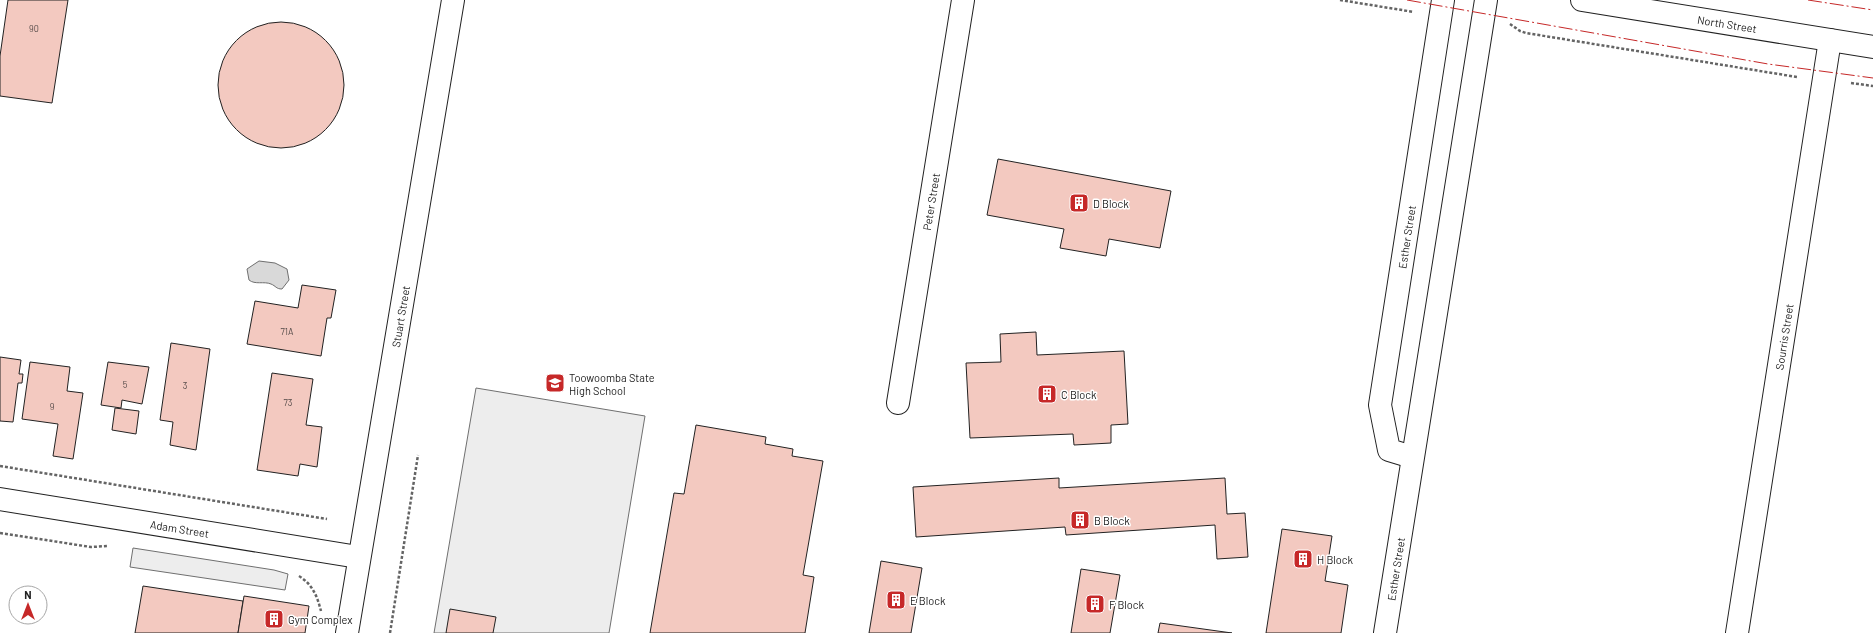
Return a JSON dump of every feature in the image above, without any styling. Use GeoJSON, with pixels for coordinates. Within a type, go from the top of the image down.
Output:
{"type":"FeatureCollection","features":[{"type":"Feature","properties":{"kind":"street","name":"Stuart Street"},"geometry":{"type":"LineString","coordinates":[[347,633],[358,557],[453,0]]}},
{"type":"Feature","properties":{"kind":"street","name":"Peter Street"},"geometry":{"type":"LineString","coordinates":[[898,403],[963,0]]}},
{"type":"Feature","properties":{"kind":"street","name":"Esther Street"},"geometry":{"type":"LineString","coordinates":[[1412,457],[1389,450],[1380,405],[1443,0]]}},
{"type":"Feature","properties":{"kind":"street","name":"Esther Street"},"geometry":{"type":"LineString","coordinates":[[1385,633],[1486,0]]}},
{"type":"Feature","properties":{"kind":"street","name":"North Street"},"geometry":{"type":"LineString","coordinates":[[1582,0],[1873,47]]}},
{"type":"Feature","properties":{"kind":"street","name":"Sourris Street"},"geometry":{"type":"LineString","coordinates":[[1737,633],[1830,40]]}},
{"type":"Feature","properties":{"kind":"street","name":"Adam Street"},"geometry":{"type":"LineString","coordinates":[[0,499],[358,557]]}},
{"type":"Feature","properties":{"kind":"path"},"geometry":{"type":"LineString","coordinates":[[1340,0],[1417,12]]}},
{"type":"Feature","properties":{"kind":"path"},"geometry":{"type":"LineString","coordinates":[[1510,23],[1520,31],[1526,33],[1824,80],[1873,86]]}},
{"type":"Feature","properties":{"kind":"path"},"geometry":{"type":"LineString","coordinates":[[390,633],[418,455]]}},
{"type":"Feature","properties":{"kind":"path"},"geometry":{"type":"LineString","coordinates":[[0,466],[328,519]]}},
{"type":"Feature","properties":{"kind":"path"},"geometry":{"type":"LineString","coordinates":[[0,533],[91,548]]}},
{"type":"Feature","properties":{"kind":"path"},"geometry":{"type":"LineString","coordinates":[[307,581],[317,594],[322,615]]}},
{"type":"Feature","properties":{"kind":"shaded area"},"geometry":{"type":"Polygon","coordinates":[[[259,261],[275,263],[287,269],[289,280],[282,289],[268,283],[249,280],[247,269],[259,261]]]}},
{"type":"Feature","properties":{"kind":"shaded area"},"geometry":{"type":"Polygon","coordinates":[[[476,388],[645,416],[609,633],[434,633],[476,388]]]}},
{"type":"Feature","properties":{"kind":"shaded area"},"geometry":{"type":"Polygon","coordinates":[[[133,548],[274,570],[288,574],[285,590],[130,567],[133,548]]]}},
{"type":"Feature","properties":{"kind":"building"},"geometry":{"type":"Polygon","coordinates":[[[8,0],[68,0],[52,103],[0,96],[0,56],[8,0]]]}},
{"type":"Feature","properties":{"kind":"building"},"geometry":{"type":"Polygon","coordinates":[[[287,22],[299,24],[311,29],[326,40],[337,55],[342,67],[344,85],[342,103],[337,115],[326,130],[311,141],[299,146],[275,148],[263,146],[251,141],[236,130],[225,115],[220,103],[218,79],[220,67],[225,55],[236,40],[251,29],[263,24],[287,22]]]}},
{"type":"Feature","properties":{"kind":"building","name":"D Block"},"geometry":{"type":"Polygon","coordinates":[[[998,159],[1171,191],[1160,248],[1109,239],[1106,256],[1060,248],[1064,229],[987,215],[998,159]]]}},
{"type":"Feature","properties":{"kind":"building"},"geometry":{"type":"Polygon","coordinates":[[[302,285],[336,290],[331,318],[327,318],[321,356],[247,344],[255,301],[298,308],[302,285]]]}},
{"type":"Feature","properties":{"kind":"building","name":"C Block"},"geometry":{"type":"Polygon","coordinates":[[[1036,332],[1037,355],[1124,351],[1128,424],[1111,425],[1111,443],[1074,445],[1073,434],[970,438],[966,363],[1001,362],[1000,334],[1036,332]]]}},
{"type":"Feature","properties":{"kind":"building"},"geometry":{"type":"Polygon","coordinates":[[[171,343],[210,349],[196,450],[170,445],[173,422],[160,420],[171,343]]]}},
{"type":"Feature","properties":{"kind":"building"},"geometry":{"type":"Polygon","coordinates":[[[0,357],[21,360],[19,374],[23,374],[22,383],[18,383],[13,422],[0,421],[0,357]]]}},
{"type":"Feature","properties":{"kind":"building"},"geometry":{"type":"Polygon","coordinates":[[[30,362],[70,367],[67,391],[83,393],[73,459],[53,456],[58,424],[22,419],[30,362]]]}},
{"type":"Feature","properties":{"kind":"building"},"geometry":{"type":"Polygon","coordinates":[[[108,362],[149,367],[142,404],[122,400],[121,408],[101,405],[108,362]]]}},
{"type":"Feature","properties":{"kind":"building"},"geometry":{"type":"Polygon","coordinates":[[[272,373],[313,379],[306,425],[322,427],[317,467],[300,464],[298,476],[257,470],[272,373]]]}},
{"type":"Feature","properties":{"kind":"building"},"geometry":{"type":"Polygon","coordinates":[[[115,408],[139,411],[136,434],[112,430],[115,408]]]}},
{"type":"Feature","properties":{"kind":"building"},"geometry":{"type":"Polygon","coordinates":[[[696,425],[766,437],[765,444],[793,449],[792,456],[823,461],[803,575],[814,577],[805,633],[650,633],[674,493],[684,494],[696,425]]]}},
{"type":"Feature","properties":{"kind":"building","name":"B Block"},"geometry":{"type":"Polygon","coordinates":[[[1059,478],[1059,488],[1225,478],[1227,514],[1245,513],[1248,557],[1217,559],[1215,525],[1066,535],[1065,527],[916,537],[913,487],[1059,478]]]}},
{"type":"Feature","properties":{"kind":"building","name":"H Block"},"geometry":{"type":"Polygon","coordinates":[[[1282,529],[1332,536],[1325,581],[1348,585],[1341,633],[1266,633],[1282,529]]]}},
{"type":"Feature","properties":{"kind":"building","name":"E Block"},"geometry":{"type":"Polygon","coordinates":[[[881,561],[922,568],[911,633],[869,633],[881,561]]]}},
{"type":"Feature","properties":{"kind":"building","name":"F Block"},"geometry":{"type":"Polygon","coordinates":[[[1081,569],[1120,575],[1110,633],[1071,633],[1081,569]]]}},
{"type":"Feature","properties":{"kind":"building"},"geometry":{"type":"Polygon","coordinates":[[[143,586],[243,601],[238,633],[135,633],[143,586]]]}},
{"type":"Feature","properties":{"kind":"building","name":"Gym Complex"},"geometry":{"type":"Polygon","coordinates":[[[244,596],[309,606],[305,633],[238,633],[244,596]]]}},
{"type":"Feature","properties":{"kind":"building"},"geometry":{"type":"Polygon","coordinates":[[[450,609],[496,617],[493,633],[446,633],[450,609]]]}},
{"type":"Feature","properties":{"kind":"building"},"geometry":{"type":"Polygon","coordinates":[[[1160,623],[1232,633],[1158,633],[1160,623]]]}},
{"type":"Feature","properties":{"kind":"power"},"geometry":{"type":"LineString","coordinates":[[1407,0],[1768,64],[1873,78]]}},
{"type":"Feature","properties":{"kind":"power"},"geometry":{"type":"LineString","coordinates":[[1808,0],[1873,10]]}},
{"type":"Feature","properties":{"kind":"place","name":"D Block"},"geometry":{"type":"Point","coordinates":[1079,203]}},
{"type":"Feature","properties":{"kind":"place","name":"Toowoomba State High School"},"geometry":{"type":"Point","coordinates":[555,383]}},
{"type":"Feature","properties":{"kind":"place","name":"C Block"},"geometry":{"type":"Point","coordinates":[1047,394]}},
{"type":"Feature","properties":{"kind":"place","name":"B Block"},"geometry":{"type":"Point","coordinates":[1080,520]}},
{"type":"Feature","properties":{"kind":"place","name":"H Block"},"geometry":{"type":"Point","coordinates":[1303,559]}},
{"type":"Feature","properties":{"kind":"place","name":"E Block"},"geometry":{"type":"Point","coordinates":[896,600]}},
{"type":"Feature","properties":{"kind":"place","name":"F Block"},"geometry":{"type":"Point","coordinates":[1095,604]}},
{"type":"Feature","properties":{"kind":"place","name":"Gym Complex"},"geometry":{"type":"Point","coordinates":[274,619]}}]}
